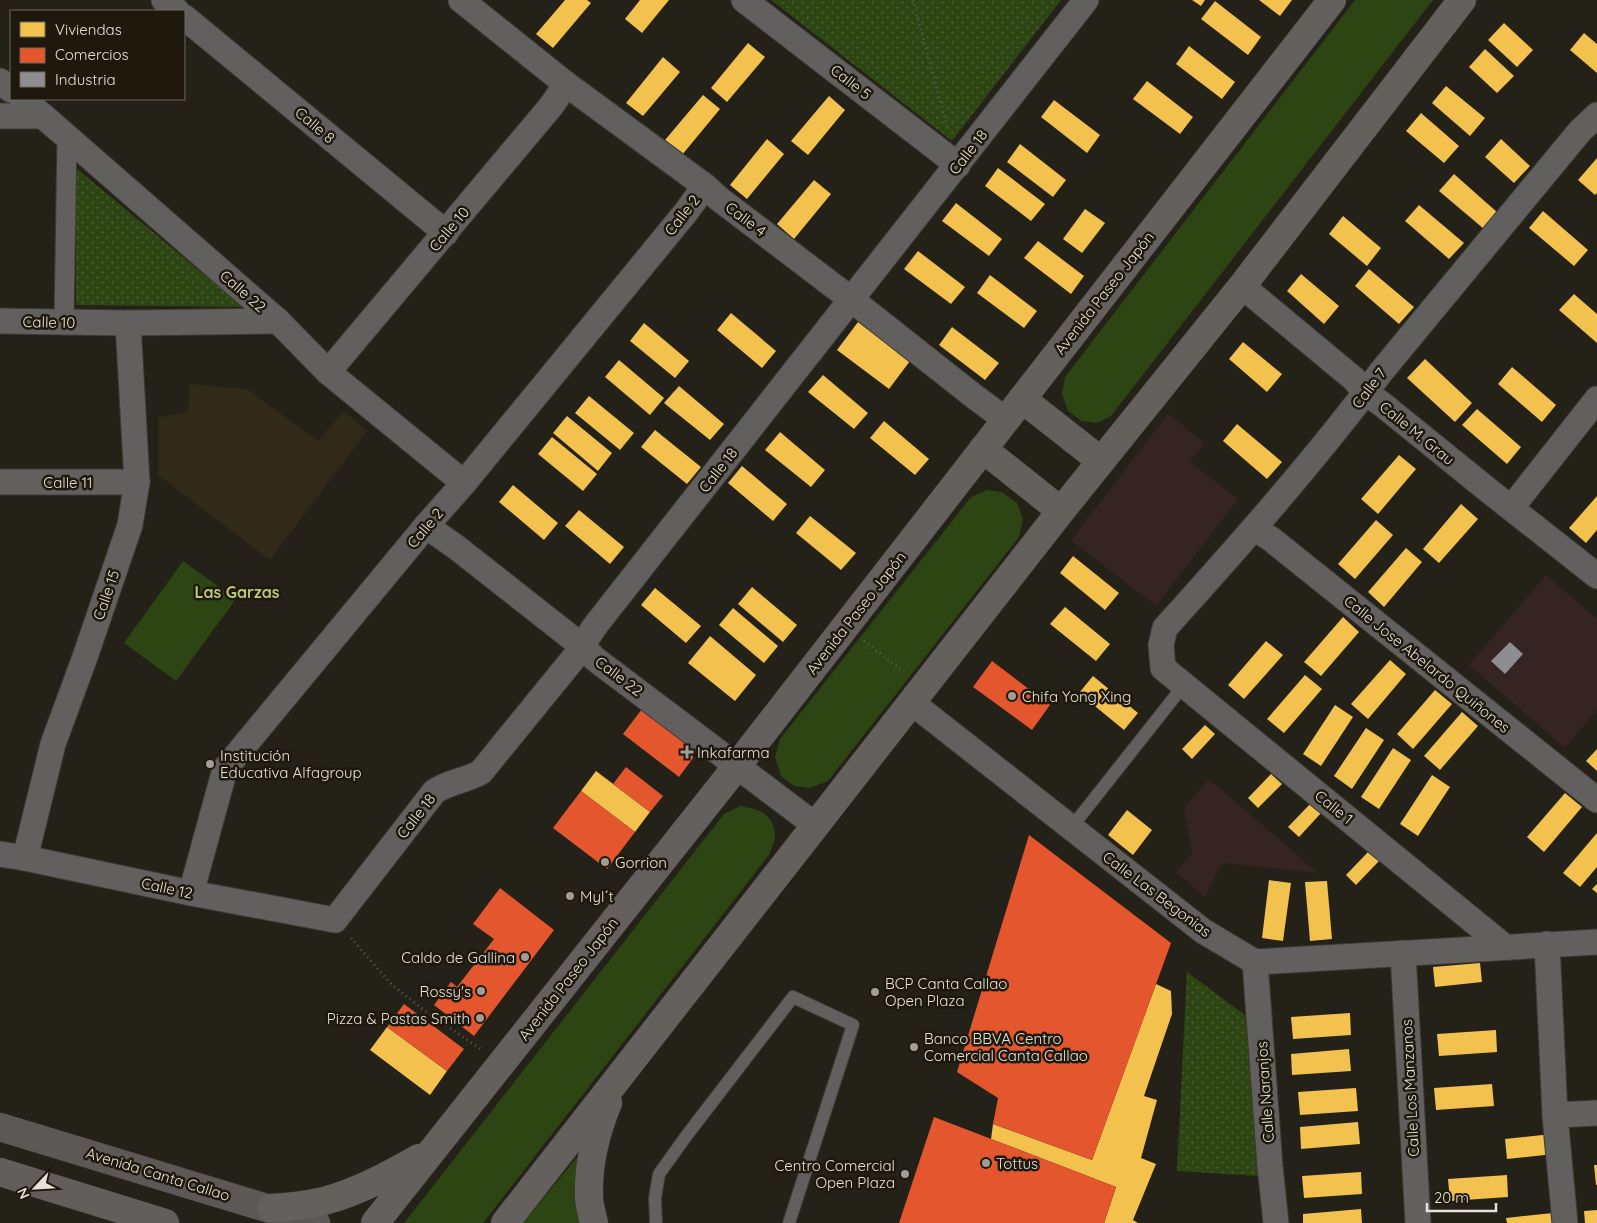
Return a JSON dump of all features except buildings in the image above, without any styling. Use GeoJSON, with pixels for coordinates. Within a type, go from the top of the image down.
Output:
{"type":"FeatureCollection","features":[{"type":"Feature","properties":{"kind":"highway"},"geometry":{"type":"LineString","coordinates":[[0,1172],[165,1223]]}},
{"type":"Feature","properties":{"kind":"main road","name":"Avenida Paseo Japón"},"geometry":{"type":"LineString","coordinates":[[375,1223],[737,766],[1332,0]]}},
{"type":"Feature","properties":{"kind":"main road"},"geometry":{"type":"LineString","coordinates":[[506,1223],[917,694],[1242,286],[1462,0]]}},
{"type":"Feature","properties":{"kind":"main road"},"geometry":{"type":"LineString","coordinates":[[1014,409],[1101,461]]}},
{"type":"Feature","properties":{"kind":"main road"},"geometry":{"type":"LineString","coordinates":[[983,449],[1061,511]]}},
{"type":"Feature","properties":{"kind":"main road"},"geometry":{"type":"LineString","coordinates":[[594,1223],[589,1197],[591,1156],[602,1116],[618,1078]]}},
{"type":"Feature","properties":{"kind":"main road","name":"Avenida Canta Callao"},"geometry":{"type":"LineString","coordinates":[[0,1126],[316,1223]]}},
{"type":"Feature","properties":{"kind":"main road"},"geometry":{"type":"LineString","coordinates":[[271,1208],[299,1206],[324,1201],[352,1192],[386,1177],[431,1151]]}},
{"type":"Feature","properties":{"kind":"street"},"geometry":{"type":"LineString","coordinates":[[164,0],[176,10]]}},
{"type":"Feature","properties":{"kind":"street","name":"Calle 4"},"geometry":{"type":"LineString","coordinates":[[461,0],[566,84],[705,186],[967,391],[1014,409]]}},
{"type":"Feature","properties":{"kind":"street","name":"Calle 5"},"geometry":{"type":"LineString","coordinates":[[744,0],[958,165]]}},
{"type":"Feature","properties":{"kind":"street","name":"Calle 18"},"geometry":{"type":"LineString","coordinates":[[335,920],[434,792],[439,788],[481,772],[573,659],[595,626],[1086,0]]}},
{"type":"Feature","properties":{"kind":"street","name":"Calle 8"},"geometry":{"type":"LineString","coordinates":[[185,18],[446,233]]}},
{"type":"Feature","properties":{"kind":"street"},"geometry":{"type":"LineString","coordinates":[[0,81],[10,89]]}},
{"type":"Feature","properties":{"kind":"street","name":"Calle 10"},"geometry":{"type":"LineString","coordinates":[[328,372],[552,105],[566,84]]}},
{"type":"Feature","properties":{"kind":"street","name":"Calle 22"},"geometry":{"type":"LineString","coordinates":[[23,100],[278,321],[328,372],[464,483]]}},
{"type":"Feature","properties":{"kind":"street","name":"Calle 7"},"geometry":{"type":"LineString","coordinates":[[1163,668],[1161,645],[1166,628],[1255,528],[1580,130],[1597,115]]}},
{"type":"Feature","properties":{"kind":"street"},"geometry":{"type":"LineString","coordinates":[[0,116],[44,116]]}},
{"type":"Feature","properties":{"kind":"street"},"geometry":{"type":"LineString","coordinates":[[64,322],[67,136]]}},
{"type":"Feature","properties":{"kind":"street","name":"Calle 2"},"geometry":{"type":"LineString","coordinates":[[191,893],[224,769],[464,483],[686,212],[705,186]]}},
{"type":"Feature","properties":{"kind":"street","name":"Calle M. Grau"},"geometry":{"type":"LineString","coordinates":[[1242,286],[1354,379],[1366,392],[1597,576]]}},
{"type":"Feature","properties":{"kind":"street","name":"Calle 10"},"geometry":{"type":"LineString","coordinates":[[0,321],[128,323],[278,321]]}},
{"type":"Feature","properties":{"kind":"street","name":"Calle 15"},"geometry":{"type":"LineString","coordinates":[[25,858],[52,744],[85,657],[130,524],[137,482],[128,323]]}},
{"type":"Feature","properties":{"kind":"street"},"geometry":{"type":"LineString","coordinates":[[1512,507],[1597,399]]}},
{"type":"Feature","properties":{"kind":"street","name":"Calle 11"},"geometry":{"type":"LineString","coordinates":[[0,482],[137,482]]}},
{"type":"Feature","properties":{"kind":"street","name":"Calle 22"},"geometry":{"type":"LineString","coordinates":[[426,526],[582,646],[595,659],[815,825]]}},
{"type":"Feature","properties":{"kind":"street","name":"Calle Jose Abelardo Quiñones"},"geometry":{"type":"LineString","coordinates":[[1255,528],[1597,800]]}},
{"type":"Feature","properties":{"kind":"street","name":"Calle 1"},"geometry":{"type":"LineString","coordinates":[[1163,668],[1506,947]]}},
{"type":"Feature","properties":{"kind":"street","name":"Calle Las Begonias"},"geometry":{"type":"LineString","coordinates":[[917,694],[1071,828],[1202,931],[1255,962]]}},
{"type":"Feature","properties":{"kind":"street","name":"Calle 12"},"geometry":{"type":"LineString","coordinates":[[0,854],[335,920]]}},
{"type":"Feature","properties":{"kind":"street"},"geometry":{"type":"LineString","coordinates":[[1255,962],[1597,942]]}},
{"type":"Feature","properties":{"kind":"street"},"geometry":{"type":"LineString","coordinates":[[1547,944],[1555,1115],[1565,1223]]}},
{"type":"Feature","properties":{"kind":"street","name":"Calle Los Manzanos"},"geometry":{"type":"LineString","coordinates":[[1403,953],[1418,1223]]}},
{"type":"Feature","properties":{"kind":"street","name":"Calle Naranjos"},"geometry":{"type":"LineString","coordinates":[[1255,962],[1276,1223]]}},
{"type":"Feature","properties":{"kind":"street"},"geometry":{"type":"LineString","coordinates":[[1555,1115],[1597,1113]]}},
{"type":"Feature","properties":{"kind":"lane"},"geometry":{"type":"LineString","coordinates":[[1071,828],[1184,685]]}},
{"type":"Feature","properties":{"kind":"lane"},"geometry":{"type":"LineString","coordinates":[[656,1223],[655,1198],[659,1174],[792,996],[853,1025],[789,1223]]}},
{"type":"Feature","properties":{"kind":"path"},"geometry":{"type":"LineString","coordinates":[[913,0],[948,128]]}},
{"type":"Feature","properties":{"kind":"path"},"geometry":{"type":"LineString","coordinates":[[846,626],[917,694]]}},
{"type":"Feature","properties":{"kind":"path"},"geometry":{"type":"LineString","coordinates":[[335,920],[392,985],[501,1064]]}},
{"type":"Feature","properties":{"kind":"shaded area"},"geometry":{"type":"Polygon","coordinates":[[[189,384],[247,389],[318,441],[344,411],[367,431],[270,560],[158,475],[158,417],[188,412],[189,384]]]}},
{"type":"Feature","properties":{"kind":"shaded area"},"geometry":{"type":"Polygon","coordinates":[[[1168,414],[1205,443],[1190,462],[1238,499],[1156,606],[1071,540],[1168,414]]]}},
{"type":"Feature","properties":{"kind":"shaded area"},"geometry":{"type":"Polygon","coordinates":[[[1546,575],[1597,619],[1597,710],[1565,748],[1469,665],[1546,575]]]}},
{"type":"Feature","properties":{"kind":"shaded area"},"geometry":{"type":"Polygon","coordinates":[[[1209,779],[1318,873],[1222,863],[1205,897],[1176,872],[1192,854],[1184,808],[1209,779]]]}},
{"type":"Feature","properties":{"kind":"green space"},"geometry":{"type":"Polygon","coordinates":[[[771,0],[1061,0],[952,141],[771,0]]]}},
{"type":"Feature","properties":{"kind":"green space"},"geometry":{"type":"Polygon","coordinates":[[[1355,0],[1433,0],[1111,416],[1097,423],[1081,421],[1068,411],[1062,394],[1065,377],[1355,0]]]}},
{"type":"Feature","properties":{"kind":"green space"},"geometry":{"type":"Polygon","coordinates":[[[76,168],[243,307],[76,305],[76,168]]]}},
{"type":"Feature","properties":{"kind":"green space"},"geometry":{"type":"Polygon","coordinates":[[[987,490],[1002,492],[1017,503],[1023,520],[1019,537],[828,781],[810,788],[794,786],[781,776],[775,757],[780,739],[971,497],[987,490]]]}},
{"type":"Feature","properties":{"kind":"green space"},"geometry":{"type":"Polygon","coordinates":[[[183,561],[236,599],[176,681],[124,643],[183,561]]]}},
{"type":"Feature","properties":{"kind":"green space"},"geometry":{"type":"Polygon","coordinates":[[[740,806],[759,811],[772,822],[775,838],[769,855],[483,1223],[404,1223],[724,814],[740,806]]]}},
{"type":"Feature","properties":{"kind":"green space"},"geometry":{"type":"Polygon","coordinates":[[[1187,972],[1253,1021],[1259,1176],[1177,1171],[1187,972]]]}},
{"type":"Feature","properties":{"kind":"green space"},"geometry":{"type":"Polygon","coordinates":[[[587,1145],[580,1223],[523,1223],[587,1145]]]}},
{"type":"Feature","properties":{"kind":"place","name":"Chifa Yong Xing"},"geometry":{"type":"Point","coordinates":[1012,696]}},
{"type":"Feature","properties":{"kind":"place","name":"Inkafarma"},"geometry":{"type":"Point","coordinates":[687,752]}},
{"type":"Feature","properties":{"kind":"place","name":"Institución Educativa Alfagroup"},"geometry":{"type":"Point","coordinates":[210,764]}},
{"type":"Feature","properties":{"kind":"place","name":"Gorrion"},"geometry":{"type":"Point","coordinates":[605,862]}},
{"type":"Feature","properties":{"kind":"place","name":"Myl´t"},"geometry":{"type":"Point","coordinates":[570,896]}},
{"type":"Feature","properties":{"kind":"place","name":"Caldo de Gallina"},"geometry":{"type":"Point","coordinates":[525,957]}},
{"type":"Feature","properties":{"kind":"place","name":"Rossy's"},"geometry":{"type":"Point","coordinates":[481,991]}},
{"type":"Feature","properties":{"kind":"place","name":"BCP Canta Callao Open Plaza"},"geometry":{"type":"Point","coordinates":[875,992]}},
{"type":"Feature","properties":{"kind":"place","name":"Pizza & Pastas Smith"},"geometry":{"type":"Point","coordinates":[480,1018]}},
{"type":"Feature","properties":{"kind":"place","name":"Banco BBVA Centro Comercial Canta Callao"},"geometry":{"type":"Point","coordinates":[914,1047]}},
{"type":"Feature","properties":{"kind":"place","name":"Tottus"},"geometry":{"type":"Point","coordinates":[986,1163]}},
{"type":"Feature","properties":{"kind":"place","name":"Centro Comercial Open Plaza"},"geometry":{"type":"Point","coordinates":[905,1174]}},
{"type":"Feature","properties":{"kind":"district","name":"Las Garzas"},"geometry":{"type":"Point","coordinates":[237,592]}}]}
